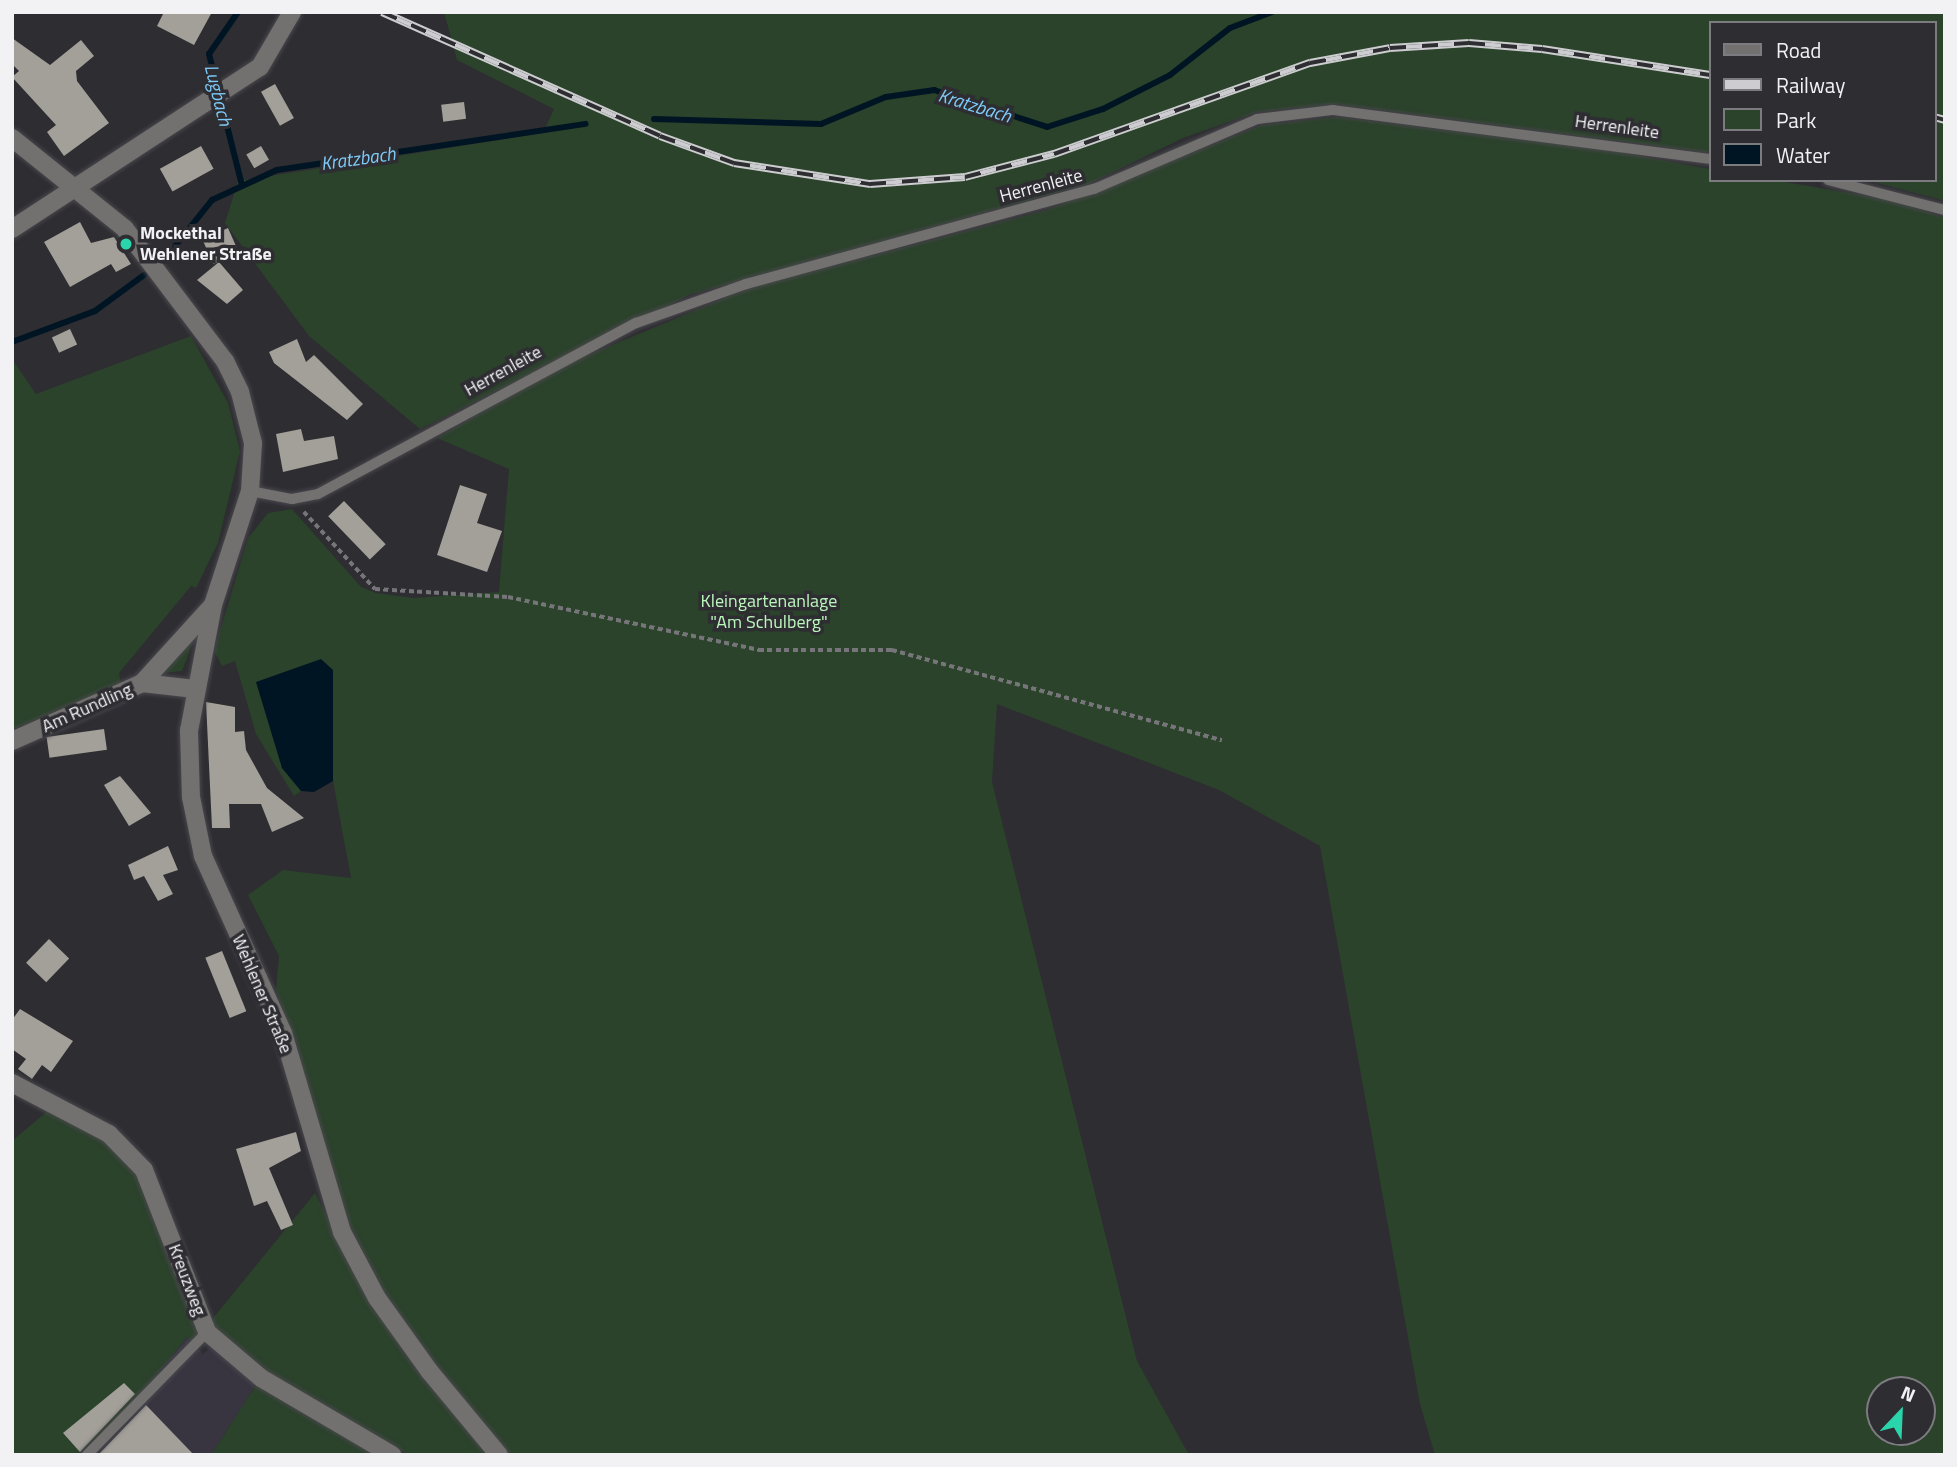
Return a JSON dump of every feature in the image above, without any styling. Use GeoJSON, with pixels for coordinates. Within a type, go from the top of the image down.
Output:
{"type":"FeatureCollection","features":[{"type":"Feature","properties":{"kind":"street"},"geometry":{"type":"LineString","coordinates":[[12,229],[260,67],[292,12]]}},
{"type":"Feature","properties":{"kind":"street","name":"Wehlener Straße"},"geometry":{"type":"LineString","coordinates":[[12,138],[149,255],[225,361],[249,417],[250,491],[213,605],[195,689],[189,765],[203,856],[283,1033],[342,1232],[384,1308],[499,1455]]}},
{"type":"Feature","properties":{"kind":"street","name":"Am Rundling"},"geometry":{"type":"LineString","coordinates":[[12,741],[142,683],[213,605]]}},
{"type":"Feature","properties":{"kind":"street"},"geometry":{"type":"LineString","coordinates":[[142,683],[195,689]]}},
{"type":"Feature","properties":{"kind":"street","name":"Kreuzweg"},"geometry":{"type":"LineString","coordinates":[[12,1083],[101,1129],[144,1170],[207,1332],[261,1378],[392,1455]]}},
{"type":"Feature","properties":{"kind":"lane","name":"Herrenleite"},"geometry":{"type":"LineString","coordinates":[[292,499],[318,494],[636,323],[746,284],[1094,189],[1257,119],[1333,110],[1708,159]]}},
{"type":"Feature","properties":{"kind":"lane"},"geometry":{"type":"LineString","coordinates":[[1836,182],[1945,210]]}},
{"type":"Feature","properties":{"kind":"lane"},"geometry":{"type":"LineString","coordinates":[[250,491],[292,499]]}},
{"type":"Feature","properties":{"kind":"lane"},"geometry":{"type":"LineString","coordinates":[[87,1455],[207,1332]]}},
{"type":"Feature","properties":{"kind":"path"},"geometry":{"type":"LineString","coordinates":[[292,499],[363,583],[375,589],[508,597],[759,650],[892,650],[1222,740]]}},
{"type":"Feature","properties":{"kind":"shaded area"},"geometry":{"type":"Polygon","coordinates":[[[188,1336],[203,1354],[211,1347],[258,1382],[211,1455],[78,1455],[136,1401],[188,1336]]]}},
{"type":"Feature","properties":{"kind":"green space"},"geometry":{"type":"Polygon","coordinates":[[[444,12],[1945,12],[1945,201],[1874,182],[1936,182],[1936,21],[1708,21],[1708,153],[1335,104],[1257,112],[1183,138],[1091,183],[689,295],[420,429],[309,336],[225,223],[238,181],[543,133],[554,109],[457,60],[444,12]]]}},
{"type":"Feature","properties":{"kind":"green space","name":"Kleingartenanlage \"Am Schulberg\""},"geometry":{"type":"Polygon","coordinates":[[[1337,117],[1612,151],[1708,169],[1708,182],[1785,182],[1890,200],[1945,218],[1945,1455],[1435,1455],[1420,1404],[1320,846],[1219,790],[997,704],[992,782],[1137,1361],[1189,1455],[510,1455],[440,1374],[385,1293],[349,1225],[276,990],[279,956],[248,895],[283,870],[351,878],[333,781],[333,670],[282,768],[301,791],[294,796],[256,734],[235,661],[222,666],[214,651],[248,538],[268,513],[292,509],[361,587],[376,593],[414,598],[499,592],[509,469],[437,438],[557,368],[749,288],[1047,210],[1262,125],[1337,117]]]}},
{"type":"Feature","properties":{"kind":"green space"},"geometry":{"type":"Polygon","coordinates":[[[191,336],[228,403],[240,451],[218,543],[196,588],[191,586],[119,673],[121,684],[12,730],[12,359],[36,394],[191,336]]]}},
{"type":"Feature","properties":{"kind":"green space"},"geometry":{"type":"Polygon","coordinates":[[[198,629],[182,671],[163,673],[198,629]]]}},
{"type":"Feature","properties":{"kind":"green space"},"geometry":{"type":"Polygon","coordinates":[[[57,1103],[128,1151],[207,1332],[196,1345],[187,1337],[136,1401],[78,1455],[12,1455],[12,1141],[57,1103]]]}},
{"type":"Feature","properties":{"kind":"green space"},"geometry":{"type":"Polygon","coordinates":[[[315,1193],[372,1305],[423,1379],[489,1455],[409,1455],[264,1371],[210,1322],[315,1193]]]}},
{"type":"Feature","properties":{"kind":"green space"},"geometry":{"type":"Polygon","coordinates":[[[258,1382],[381,1455],[211,1455],[258,1382]]]}},
{"type":"Feature","properties":{"kind":"water"},"geometry":{"type":"Polygon","coordinates":[[[321,659],[333,670],[333,781],[314,792],[301,791],[282,768],[256,682],[321,659]]]}},
{"type":"Feature","properties":{"kind":"building"},"geometry":{"type":"Polygon","coordinates":[[[164,12],[212,12],[194,45],[157,26],[164,12]]]}},
{"type":"Feature","properties":{"kind":"building"},"geometry":{"type":"Polygon","coordinates":[[[12,38],[50,65],[81,40],[94,56],[76,71],[77,81],[109,123],[64,156],[47,132],[56,125],[12,77],[19,71],[12,64],[12,38]]]}},
{"type":"Feature","properties":{"kind":"building"},"geometry":{"type":"Polygon","coordinates":[[[275,84],[294,118],[280,126],[261,92],[275,84]]]}},
{"type":"Feature","properties":{"kind":"building"},"geometry":{"type":"Polygon","coordinates":[[[464,102],[466,119],[443,122],[441,105],[464,102]]]}},
{"type":"Feature","properties":{"kind":"building"},"geometry":{"type":"Polygon","coordinates":[[[201,146],[214,169],[172,192],[160,169],[201,146]]]}},
{"type":"Feature","properties":{"kind":"building"},"geometry":{"type":"Polygon","coordinates":[[[261,146],[269,160],[254,168],[246,154],[261,146]]]}},
{"type":"Feature","properties":{"kind":"building"},"geometry":{"type":"Polygon","coordinates":[[[80,222],[91,243],[114,237],[131,264],[116,272],[111,264],[70,287],[44,242],[80,222]]]}},
{"type":"Feature","properties":{"kind":"building"},"geometry":{"type":"Polygon","coordinates":[[[228,228],[239,253],[213,264],[202,239],[228,228]]]}},
{"type":"Feature","properties":{"kind":"building"},"geometry":{"type":"Polygon","coordinates":[[[219,262],[243,290],[227,304],[197,280],[219,262]]]}},
{"type":"Feature","properties":{"kind":"building"},"geometry":{"type":"Polygon","coordinates":[[[70,329],[77,344],[59,353],[52,337],[70,329]]]}},
{"type":"Feature","properties":{"kind":"building"},"geometry":{"type":"Polygon","coordinates":[[[297,339],[306,362],[314,355],[363,404],[347,420],[274,363],[269,352],[297,339]]]}},
{"type":"Feature","properties":{"kind":"building"},"geometry":{"type":"Polygon","coordinates":[[[301,429],[304,441],[334,436],[338,459],[283,472],[276,434],[301,429]]]}},
{"type":"Feature","properties":{"kind":"building"},"geometry":{"type":"Polygon","coordinates":[[[460,485],[487,494],[477,523],[502,531],[487,572],[437,555],[460,485]]]}},
{"type":"Feature","properties":{"kind":"building"},"geometry":{"type":"Polygon","coordinates":[[[344,501],[386,544],[370,559],[328,516],[344,501]]]}},
{"type":"Feature","properties":{"kind":"building"},"geometry":{"type":"Polygon","coordinates":[[[206,702],[235,707],[235,732],[244,731],[246,750],[267,788],[304,818],[272,832],[261,804],[229,804],[230,828],[212,828],[206,702]]]}},
{"type":"Feature","properties":{"kind":"building"},"geometry":{"type":"Polygon","coordinates":[[[104,729],[107,750],[49,758],[47,737],[104,729]]]}},
{"type":"Feature","properties":{"kind":"building"},"geometry":{"type":"Polygon","coordinates":[[[120,776],[151,813],[129,826],[104,785],[120,776]]]}},
{"type":"Feature","properties":{"kind":"building"},"geometry":{"type":"Polygon","coordinates":[[[168,846],[178,870],[163,875],[173,894],[158,901],[144,876],[134,880],[128,865],[168,846]]]}},
{"type":"Feature","properties":{"kind":"building"},"geometry":{"type":"Polygon","coordinates":[[[49,939],[69,958],[46,982],[26,963],[49,939]]]}},
{"type":"Feature","properties":{"kind":"building"},"geometry":{"type":"Polygon","coordinates":[[[222,951],[246,1011],[230,1018],[205,958],[222,951]]]}},
{"type":"Feature","properties":{"kind":"building"},"geometry":{"type":"Polygon","coordinates":[[[20,1009],[73,1041],[51,1072],[42,1065],[32,1079],[18,1069],[26,1059],[12,1049],[12,1020],[20,1009]]]}},
{"type":"Feature","properties":{"kind":"building"},"geometry":{"type":"Polygon","coordinates":[[[296,1132],[301,1151],[269,1168],[293,1225],[281,1230],[267,1201],[254,1206],[236,1149],[296,1132]]]}},
{"type":"Feature","properties":{"kind":"building"},"geometry":{"type":"Polygon","coordinates":[[[124,1383],[135,1394],[80,1452],[63,1433],[124,1383]]]}},
{"type":"Feature","properties":{"kind":"building"},"geometry":{"type":"Polygon","coordinates":[[[146,1405],[194,1455],[98,1455],[146,1405]]]}},
{"type":"Feature","properties":{"kind":"waterway","name":"Lugbach"},"geometry":{"type":"LineString","coordinates":[[238,12],[209,54],[242,185]]}},
{"type":"Feature","properties":{"kind":"waterway","name":"Kratzbach"},"geometry":{"type":"LineString","coordinates":[[654,119],[821,124],[886,97],[934,90],[1047,127],[1103,109],[1170,75],[1230,28],[1272,12]]}},
{"type":"Feature","properties":{"kind":"waterway","name":"Kratzbach"},"geometry":{"type":"LineString","coordinates":[[164,260],[212,200],[277,170],[586,124]]}},
{"type":"Feature","properties":{"kind":"waterway","name":"Kratzbach"},"geometry":{"type":"LineString","coordinates":[[12,342],[95,311],[144,275]]}},
{"type":"Feature","properties":{"kind":"railway"},"geometry":{"type":"LineString","coordinates":[[382,12],[660,136],[734,163],[870,184],[965,177],[1054,154],[1310,63],[1390,48],[1469,43],[1542,49],[1708,75]]}},
{"type":"Feature","properties":{"kind":"railway"},"geometry":{"type":"LineString","coordinates":[[1936,118],[1945,120]]}},
{"type":"Feature","properties":{"kind":"place","name":"Mockethal Wehlener Straße"},"geometry":{"type":"Point","coordinates":[126,244]}}]}
